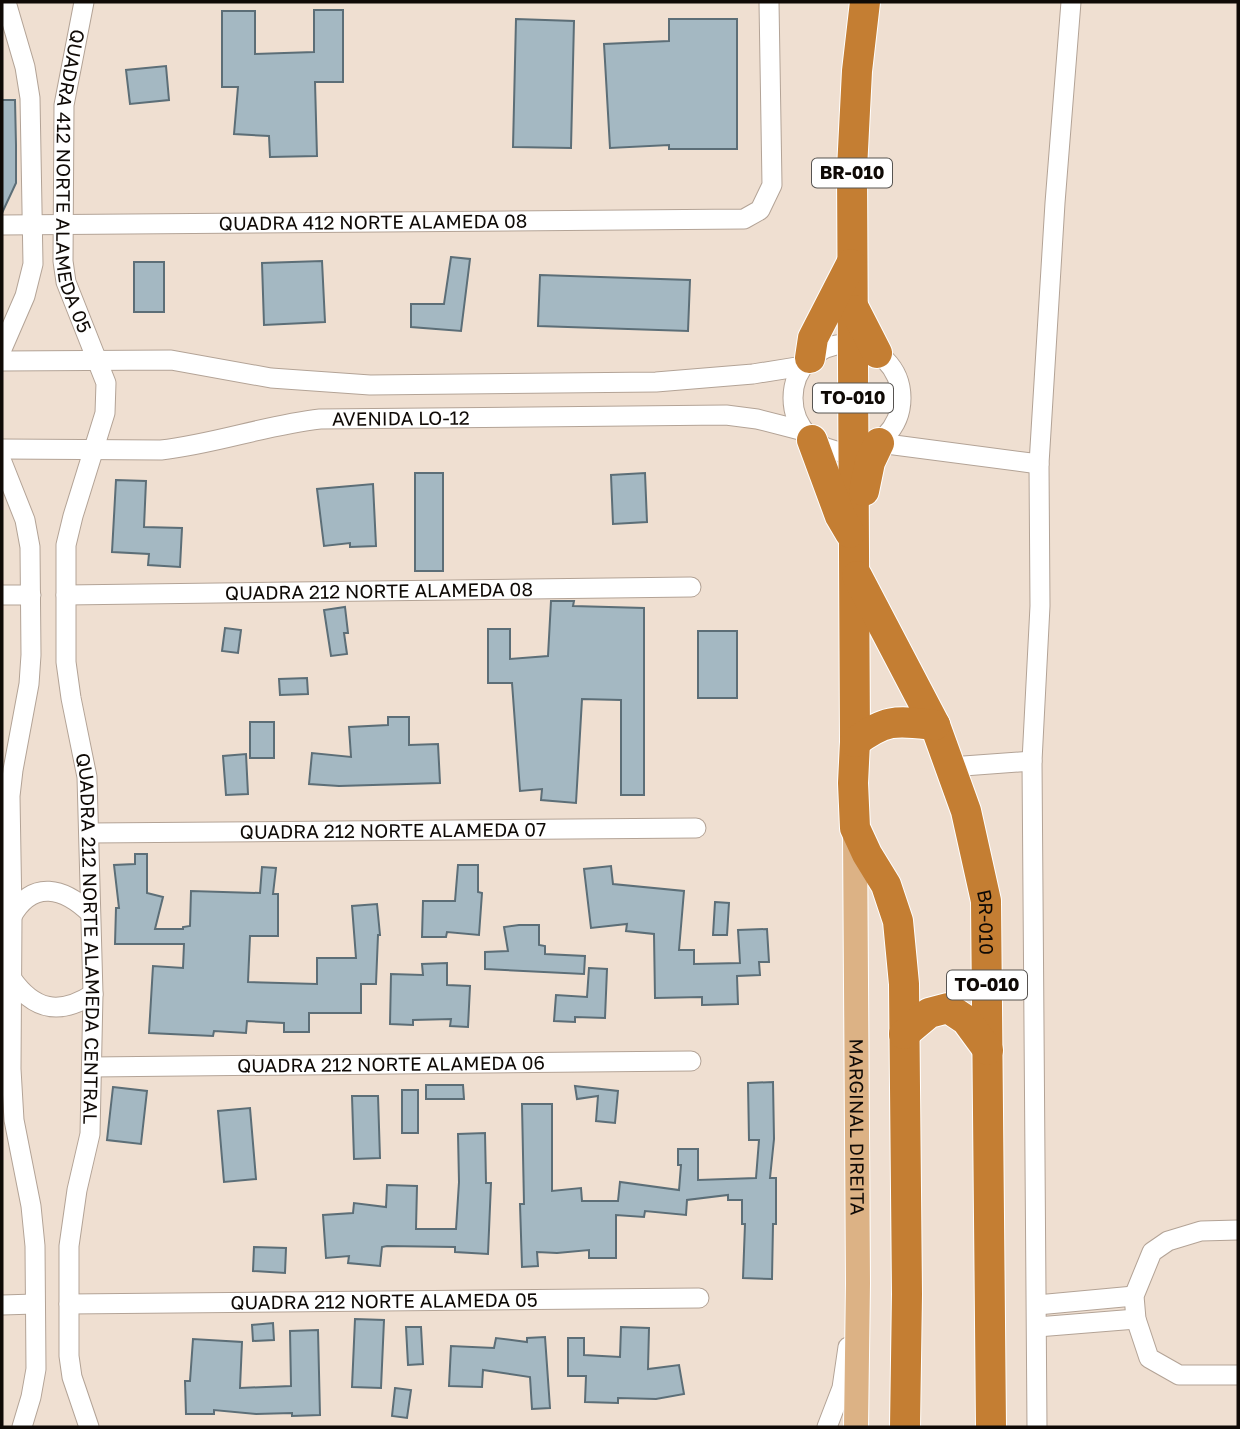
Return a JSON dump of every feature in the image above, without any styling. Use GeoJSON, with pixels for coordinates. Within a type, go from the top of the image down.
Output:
{"type":"FeatureCollection","features":[{"type":"Feature","properties":{"kind":"highway","name":"BR-010"},"geometry":{"type":"LineString","coordinates":[[864,2],[852,169],[852,304],[865,349]]}},
{"type":"Feature","properties":{"kind":"highway"},"geometry":{"type":"LineString","coordinates":[[807,362],[813,338],[852,261]]}},
{"type":"Feature","properties":{"kind":"highway","name":"TO-010"},"geometry":{"type":"LineString","coordinates":[[865,349],[866,447],[854,531],[853,783],[855,828],[886,885],[898,921],[904,984],[907,1294],[905,1427]]}},
{"type":"Feature","properties":{"kind":"highway"},"geometry":{"type":"LineString","coordinates":[[808,435],[839,516],[854,531]]}},
{"type":"Feature","properties":{"kind":"highway","name":"BR-010"},"geometry":{"type":"LineString","coordinates":[[854,570],[934,724],[966,811],[986,901],[991,1427]]}},
{"type":"Feature","properties":{"kind":"highway"},"geometry":{"type":"LineString","coordinates":[[855,742],[884,724],[899,721],[934,724]]}},
{"type":"Feature","properties":{"kind":"highway"},"geometry":{"type":"LineString","coordinates":[[904,1034],[929,1013],[947,1009],[966,1020],[988,1050]]}},
{"type":"Feature","properties":{"kind":"main road","name":"MARGINAL DIREITA"},"geometry":{"type":"LineString","coordinates":[[855,828],[858,1283],[856,1427]]}},
{"type":"Feature","properties":{"kind":"street"},"geometry":{"type":"LineString","coordinates":[[2,349],[31,278],[32,225],[30,98],[25,66],[6,2]]}},
{"type":"Feature","properties":{"kind":"street","name":"QUADRA 412 NORTE ALAMEDA 05"},"geometry":{"type":"LineString","coordinates":[[84,2],[64,105],[62,224],[64,276],[106,383],[105,414],[92,450]]}},
{"type":"Feature","properties":{"kind":"street","name":"QUADRA 412 NORTE ALAMEDA 08"},"geometry":{"type":"LineString","coordinates":[[2,225],[744,219],[761,210],[772,185],[769,2]]}},
{"type":"Feature","properties":{"kind":"street"},"geometry":{"type":"LineString","coordinates":[[1037,1427],[1032,761],[1040,606],[1039,464],[1071,2]]}},
{"type":"Feature","properties":{"kind":"street","name":"AVENIDA LO-12"},"geometry":{"type":"LineString","coordinates":[[2,360],[170,360],[271,378],[370,385],[656,382],[753,374],[807,362],[830,347],[865,349]]}},
{"type":"Feature","properties":{"kind":"street"},"geometry":{"type":"LineString","coordinates":[[865,349],[895,373],[900,389],[900,407],[895,423],[866,447]]}},
{"type":"Feature","properties":{"kind":"street"},"geometry":{"type":"LineString","coordinates":[[807,362],[795,381],[792,398],[795,416],[808,435]]}},
{"type":"Feature","properties":{"kind":"street","name":"AVENIDA LO-12"},"geometry":{"type":"LineString","coordinates":[[2,449],[161,450],[186,447],[282,424],[320,419],[726,415],[757,419],[808,435],[825,447],[838,451],[866,447],[1039,464]]}},
{"type":"Feature","properties":{"kind":"street","name":"QUADRA 212 NORTE ALAMEDA CENTRAL"},"geometry":{"type":"LineString","coordinates":[[89,1427],[70,1370],[69,1246],[77,1190],[90,1134],[93,994],[90,832],[87,777],[66,662],[66,595],[68,534],[92,450]]}},
{"type":"Feature","properties":{"kind":"street"},"geometry":{"type":"LineString","coordinates":[[2,462],[29,535],[31,595],[29,684],[13,770],[6,833],[12,916],[12,979],[6,1069],[34,1226],[36,1368],[30,1404],[22,1427]]}},
{"type":"Feature","properties":{"kind":"street","name":"QUADRA 212 NORTE ALAMEDA 08"},"geometry":{"type":"LineString","coordinates":[[66,595],[691,587]]}},
{"type":"Feature","properties":{"kind":"street"},"geometry":{"type":"LineString","coordinates":[[2,595],[31,595]]}},
{"type":"Feature","properties":{"kind":"street"},"geometry":{"type":"LineString","coordinates":[[950,767],[1032,761]]}},
{"type":"Feature","properties":{"kind":"street","name":"QUADRA 212 NORTE ALAMEDA 07"},"geometry":{"type":"LineString","coordinates":[[90,832],[696,828]]}},
{"type":"Feature","properties":{"kind":"street"},"geometry":{"type":"LineString","coordinates":[[12,916],[26,898],[45,891],[56,892],[76,900],[90,913]]}},
{"type":"Feature","properties":{"kind":"street"},"geometry":{"type":"LineString","coordinates":[[12,979],[27,998],[38,1004],[62,1006],[93,994]]}},
{"type":"Feature","properties":{"kind":"street","name":"QUADRA 212 NORTE ALAMEDA 06"},"geometry":{"type":"LineString","coordinates":[[92,1067],[691,1061]]}},
{"type":"Feature","properties":{"kind":"street"},"geometry":{"type":"LineString","coordinates":[[1238,1230],[1201,1231],[1168,1241],[1152,1252],[1134,1296],[1136,1319],[1149,1358],[1179,1375],[1238,1375]]}},
{"type":"Feature","properties":{"kind":"street"},"geometry":{"type":"LineString","coordinates":[[827,1427],[842,1388],[858,1283]]}},
{"type":"Feature","properties":{"kind":"street"},"geometry":{"type":"LineString","coordinates":[[1037,1304],[1134,1296]]}},
{"type":"Feature","properties":{"kind":"street","name":"QUADRA 212 NORTE ALAMEDA 05"},"geometry":{"type":"LineString","coordinates":[[69,1304],[699,1298]]}},
{"type":"Feature","properties":{"kind":"street"},"geometry":{"type":"LineString","coordinates":[[2,1305],[35,1304]]}},
{"type":"Feature","properties":{"kind":"street"},"geometry":{"type":"LineString","coordinates":[[1037,1326],[1136,1319]]}},
{"type":"Feature","properties":{"kind":"building"},"geometry":{"type":"Polygon","coordinates":[[[314,10],[343,10],[343,82],[315,82],[317,156],[270,157],[269,136],[234,134],[238,87],[222,87],[222,11],[255,11],[255,54],[314,52],[314,10]]]}},
{"type":"Feature","properties":{"kind":"building"},"geometry":{"type":"Polygon","coordinates":[[[516,19],[574,21],[571,148],[513,147],[516,19]]]}},
{"type":"Feature","properties":{"kind":"building"},"geometry":{"type":"Polygon","coordinates":[[[669,19],[737,19],[737,149],[669,149],[669,145],[610,148],[604,44],[669,41],[669,19]]]}},
{"type":"Feature","properties":{"kind":"building"},"geometry":{"type":"Polygon","coordinates":[[[166,66],[169,100],[130,104],[126,70],[166,66]]]}},
{"type":"Feature","properties":{"kind":"building"},"geometry":{"type":"Polygon","coordinates":[[[2,100],[15,100],[16,183],[2,213],[2,100]]]}},
{"type":"Feature","properties":{"kind":"building"},"geometry":{"type":"Polygon","coordinates":[[[451,257],[470,259],[461,331],[411,327],[411,304],[444,304],[451,257]]]}},
{"type":"Feature","properties":{"kind":"building"},"geometry":{"type":"Polygon","coordinates":[[[322,261],[325,322],[264,325],[262,263],[322,261]]]}},
{"type":"Feature","properties":{"kind":"building"},"geometry":{"type":"Polygon","coordinates":[[[134,262],[164,262],[164,312],[134,312],[134,262]]]}},
{"type":"Feature","properties":{"kind":"building"},"geometry":{"type":"Polygon","coordinates":[[[540,275],[690,280],[688,331],[538,326],[540,275]]]}},
{"type":"Feature","properties":{"kind":"building"},"geometry":{"type":"Polygon","coordinates":[[[415,473],[443,473],[443,571],[415,571],[415,473]]]}},
{"type":"Feature","properties":{"kind":"building"},"geometry":{"type":"Polygon","coordinates":[[[645,473],[647,522],[613,524],[611,475],[645,473]]]}},
{"type":"Feature","properties":{"kind":"building"},"geometry":{"type":"Polygon","coordinates":[[[116,480],[146,481],[144,527],[182,528],[180,567],[148,565],[149,554],[112,552],[116,480]]]}},
{"type":"Feature","properties":{"kind":"building"},"geometry":{"type":"Polygon","coordinates":[[[373,484],[376,546],[350,547],[350,543],[324,546],[317,489],[373,484]]]}},
{"type":"Feature","properties":{"kind":"building"},"geometry":{"type":"Polygon","coordinates":[[[551,601],[574,601],[573,606],[644,608],[644,795],[621,795],[621,700],[582,699],[576,803],[541,800],[542,789],[520,791],[512,683],[488,683],[488,629],[510,629],[510,659],[548,656],[551,601]]]}},
{"type":"Feature","properties":{"kind":"building"},"geometry":{"type":"Polygon","coordinates":[[[345,607],[348,633],[344,633],[347,654],[331,656],[324,610],[345,607]]]}},
{"type":"Feature","properties":{"kind":"building"},"geometry":{"type":"Polygon","coordinates":[[[225,628],[241,630],[238,653],[222,651],[225,628]]]}},
{"type":"Feature","properties":{"kind":"building"},"geometry":{"type":"Polygon","coordinates":[[[698,631],[737,631],[737,698],[698,698],[698,631]]]}},
{"type":"Feature","properties":{"kind":"building"},"geometry":{"type":"Polygon","coordinates":[[[307,678],[308,694],[280,695],[279,679],[307,678]]]}},
{"type":"Feature","properties":{"kind":"building"},"geometry":{"type":"Polygon","coordinates":[[[388,717],[409,717],[409,745],[438,744],[440,783],[339,786],[309,784],[312,753],[351,757],[349,727],[388,725],[388,717]]]}},
{"type":"Feature","properties":{"kind":"building"},"geometry":{"type":"Polygon","coordinates":[[[250,722],[274,722],[274,758],[250,758],[250,722]]]}},
{"type":"Feature","properties":{"kind":"building"},"geometry":{"type":"Polygon","coordinates":[[[246,754],[248,794],[226,795],[223,756],[246,754]]]}},
{"type":"Feature","properties":{"kind":"building"},"geometry":{"type":"Polygon","coordinates":[[[135,854],[147,854],[147,893],[163,897],[155,929],[183,929],[190,926],[191,891],[260,893],[262,867],[276,868],[273,894],[278,894],[278,936],[250,936],[248,982],[317,984],[317,958],[356,958],[352,906],[377,904],[380,935],[376,984],[361,984],[361,1013],[309,1013],[309,1032],[284,1032],[284,1023],[247,1021],[246,1033],[214,1031],[213,1036],[149,1033],[153,966],[183,968],[184,944],[115,944],[116,908],[119,908],[114,865],[135,864],[135,854]]]}},
{"type":"Feature","properties":{"kind":"building"},"geometry":{"type":"Polygon","coordinates":[[[458,865],[478,865],[478,892],[482,893],[479,935],[447,932],[446,937],[422,937],[423,901],[455,901],[458,865]]]}},
{"type":"Feature","properties":{"kind":"building"},"geometry":{"type":"Polygon","coordinates":[[[611,866],[613,884],[684,891],[679,950],[694,950],[694,964],[740,963],[738,930],[767,929],[769,962],[759,962],[760,975],[737,976],[738,1004],[702,1005],[702,997],[655,998],[654,934],[626,931],[627,924],[591,928],[584,869],[611,866]]]}},
{"type":"Feature","properties":{"kind":"building"},"geometry":{"type":"Polygon","coordinates":[[[715,902],[729,903],[727,935],[713,935],[715,902]]]}},
{"type":"Feature","properties":{"kind":"building"},"geometry":{"type":"Polygon","coordinates":[[[539,925],[539,945],[545,946],[545,954],[585,956],[584,974],[485,969],[485,952],[508,951],[504,927],[539,925]]]}},
{"type":"Feature","properties":{"kind":"building"},"geometry":{"type":"Polygon","coordinates":[[[447,963],[447,985],[470,986],[468,1027],[450,1026],[451,1019],[413,1020],[413,1025],[390,1024],[391,974],[423,975],[422,964],[447,963]]]}},
{"type":"Feature","properties":{"kind":"building"},"geometry":{"type":"Polygon","coordinates":[[[589,968],[607,969],[605,1018],[575,1017],[575,1022],[554,1021],[556,995],[587,997],[589,968]]]}},
{"type":"Feature","properties":{"kind":"building"},"geometry":{"type":"Polygon","coordinates":[[[773,1082],[774,1139],[770,1178],[776,1178],[776,1224],[773,1224],[772,1279],[743,1278],[745,1224],[742,1224],[742,1200],[728,1200],[728,1195],[687,1200],[686,1215],[645,1211],[644,1217],[616,1215],[616,1258],[589,1258],[589,1250],[537,1252],[538,1266],[522,1267],[522,1104],[552,1104],[552,1191],[581,1188],[582,1201],[618,1201],[620,1182],[679,1190],[681,1165],[678,1165],[678,1149],[698,1149],[698,1180],[756,1178],[759,1140],[749,1140],[748,1083],[773,1082]]]}},
{"type":"Feature","properties":{"kind":"building"},"geometry":{"type":"Polygon","coordinates":[[[426,1085],[463,1085],[464,1099],[426,1099],[426,1085]]]}},
{"type":"Feature","properties":{"kind":"building"},"geometry":{"type":"Polygon","coordinates":[[[575,1086],[618,1091],[615,1123],[596,1121],[598,1096],[577,1099],[575,1086]]]}},
{"type":"Feature","properties":{"kind":"building"},"geometry":{"type":"Polygon","coordinates":[[[113,1087],[147,1091],[141,1144],[107,1140],[113,1087]]]}},
{"type":"Feature","properties":{"kind":"building"},"geometry":{"type":"Polygon","coordinates":[[[402,1090],[418,1090],[418,1133],[402,1133],[402,1090]]]}},
{"type":"Feature","properties":{"kind":"building"},"geometry":{"type":"Polygon","coordinates":[[[352,1096],[378,1096],[380,1158],[354,1159],[352,1096]]]}},
{"type":"Feature","properties":{"kind":"building"},"geometry":{"type":"Polygon","coordinates":[[[250,1108],[256,1179],[224,1182],[218,1111],[250,1108]]]}},
{"type":"Feature","properties":{"kind":"building"},"geometry":{"type":"Polygon","coordinates":[[[485,1133],[486,1183],[491,1183],[488,1254],[455,1252],[455,1247],[387,1246],[382,1247],[380,1266],[348,1263],[349,1256],[326,1258],[323,1215],[353,1213],[354,1203],[386,1207],[387,1185],[417,1186],[416,1229],[456,1229],[458,1134],[485,1133]]]}},
{"type":"Feature","properties":{"kind":"building"},"geometry":{"type":"Polygon","coordinates":[[[254,1247],[286,1248],[285,1273],[253,1271],[254,1247]]]}},
{"type":"Feature","properties":{"kind":"building"},"geometry":{"type":"Polygon","coordinates":[[[355,1319],[384,1320],[381,1388],[352,1387],[355,1319]]]}},
{"type":"Feature","properties":{"kind":"building"},"geometry":{"type":"Polygon","coordinates":[[[273,1323],[274,1340],[253,1341],[252,1325],[273,1323]]]}},
{"type":"Feature","properties":{"kind":"building"},"geometry":{"type":"Polygon","coordinates":[[[406,1327],[421,1327],[423,1364],[408,1365],[406,1327]]]}},
{"type":"Feature","properties":{"kind":"building"},"geometry":{"type":"Polygon","coordinates":[[[621,1327],[649,1328],[648,1369],[679,1365],[684,1394],[656,1399],[618,1398],[618,1403],[585,1402],[586,1376],[568,1376],[568,1338],[584,1338],[584,1355],[620,1357],[621,1327]]]}},
{"type":"Feature","properties":{"kind":"building"},"geometry":{"type":"Polygon","coordinates":[[[318,1330],[320,1415],[292,1416],[292,1413],[256,1414],[214,1410],[214,1414],[186,1414],[185,1381],[190,1381],[193,1339],[242,1342],[240,1388],[291,1386],[290,1331],[318,1330]]]}},
{"type":"Feature","properties":{"kind":"building"},"geometry":{"type":"Polygon","coordinates":[[[545,1337],[550,1408],[532,1409],[530,1377],[483,1370],[482,1387],[449,1386],[451,1346],[494,1348],[496,1338],[527,1342],[527,1338],[545,1337]]]}},
{"type":"Feature","properties":{"kind":"building"},"geometry":{"type":"Polygon","coordinates":[[[395,1388],[411,1390],[407,1418],[392,1416],[395,1388]]]}}]}
